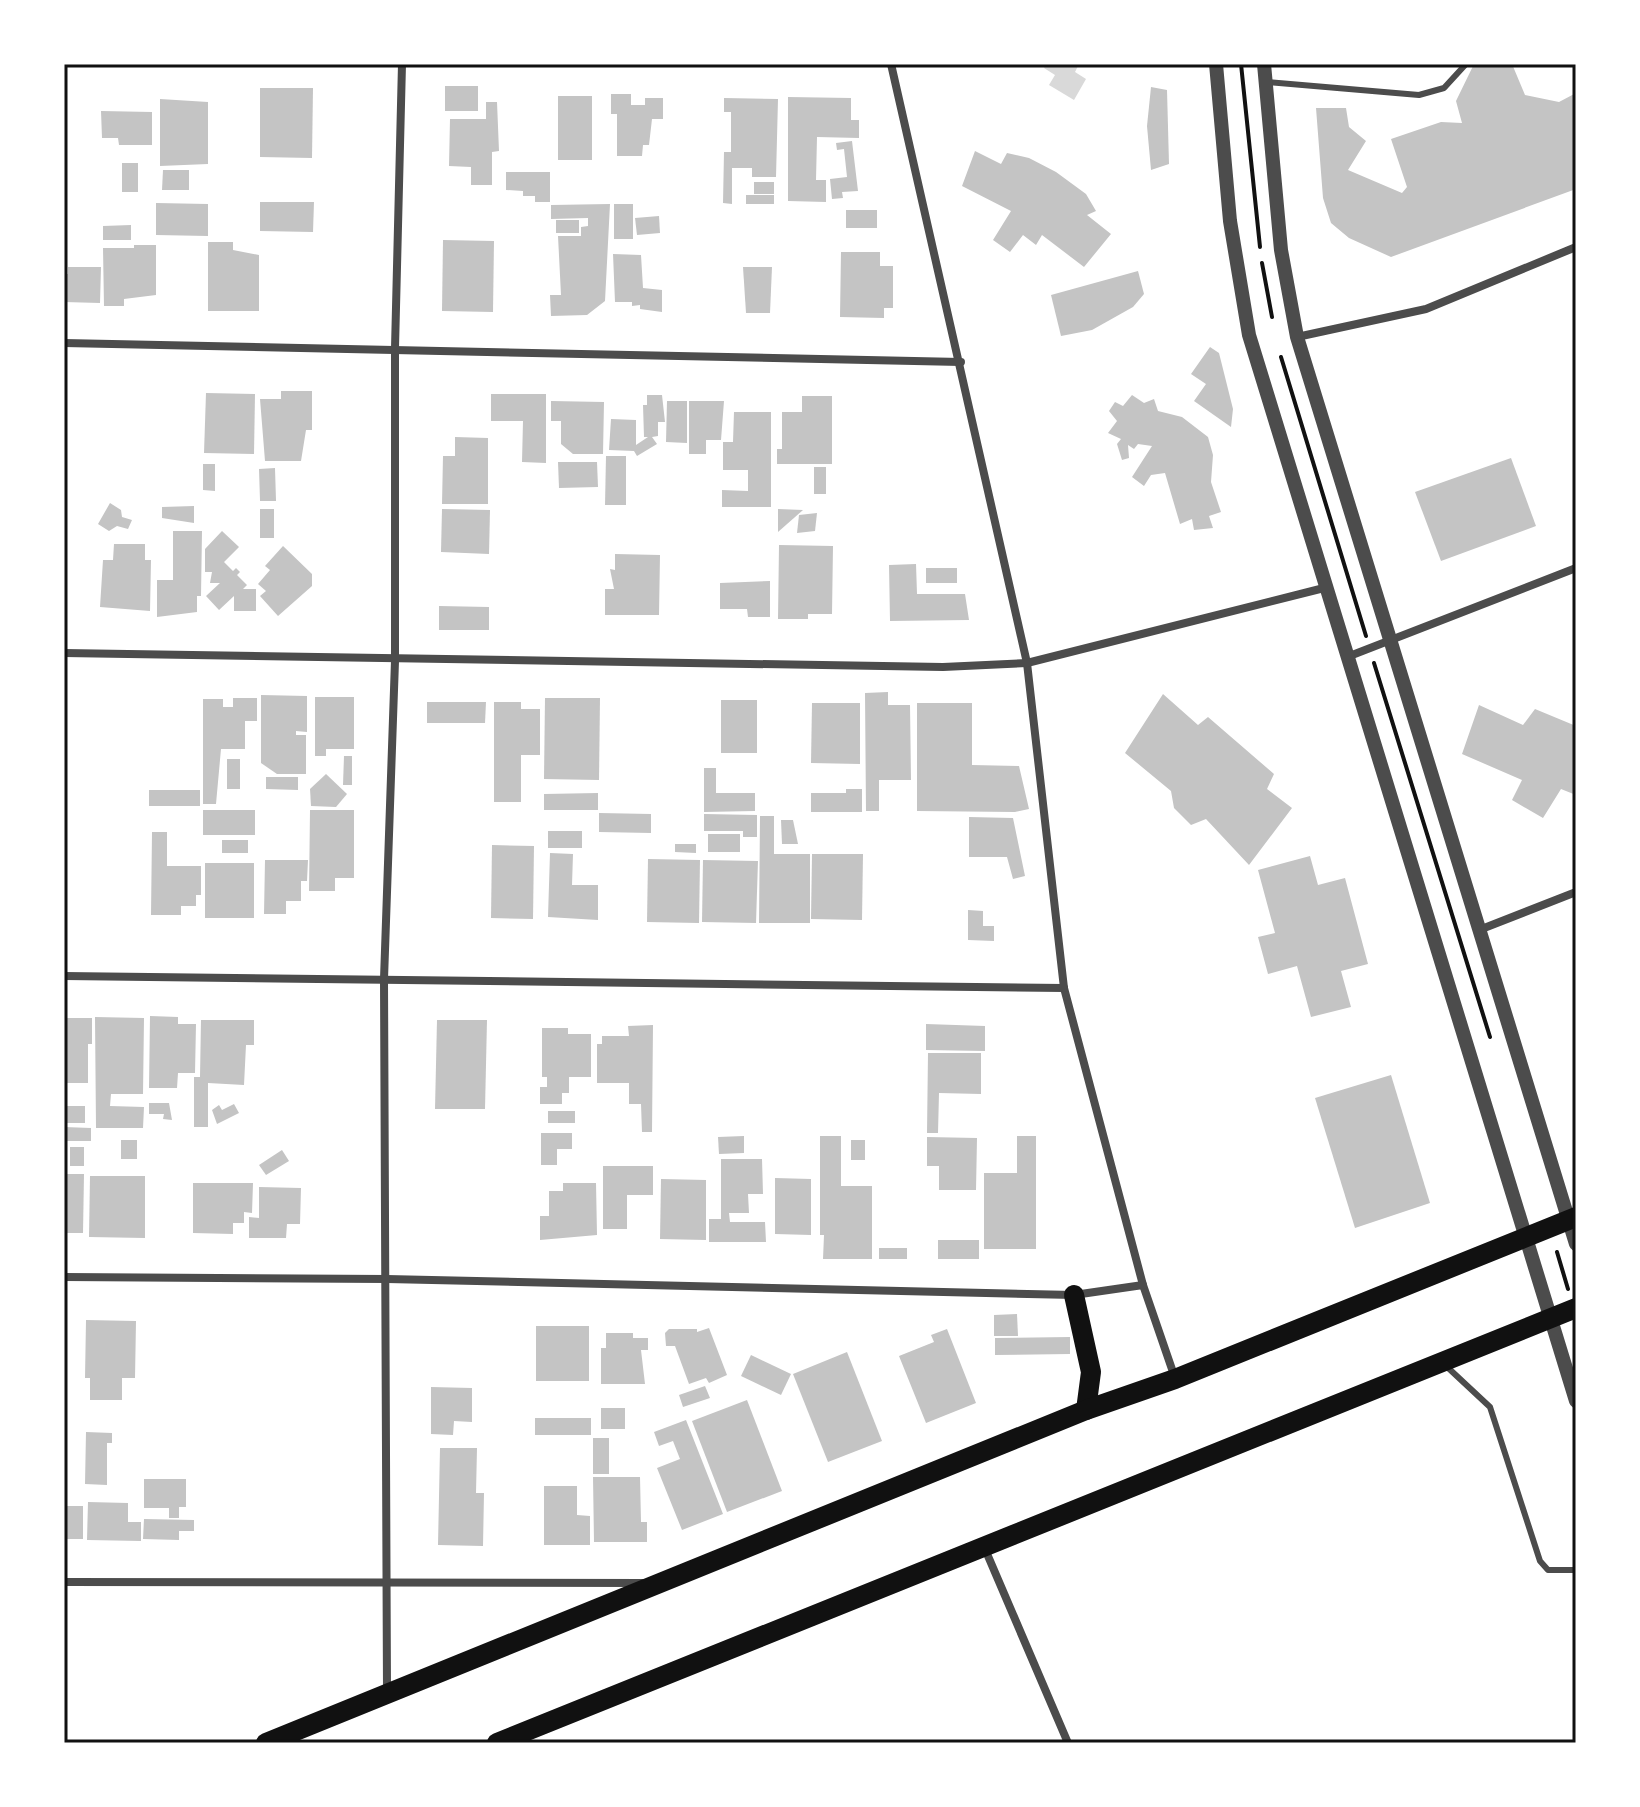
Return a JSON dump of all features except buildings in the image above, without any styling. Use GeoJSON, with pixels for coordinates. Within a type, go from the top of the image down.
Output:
{"type":"FeatureCollection","features":[{"type":"Feature","properties":{"kind":"main road"},"geometry":{"type":"LineString","coordinates":[[266,1743],[667,1583],[1086,1410],[1175,1379],[1572,1218]]}},
{"type":"Feature","properties":{"kind":"main road"},"geometry":{"type":"LineString","coordinates":[[1074,1295],[1091,1372],[1086,1410]]}},
{"type":"Feature","properties":{"kind":"main road"},"geometry":{"type":"LineString","coordinates":[[497,1743],[1576,1308]]}},
{"type":"Feature","properties":{"kind":"street"},"geometry":{"type":"LineString","coordinates":[[388,1694],[384,1583],[387,1279],[384,979],[395,661],[395,348],[402,64]]}},
{"type":"Feature","properties":{"kind":"street"},"geometry":{"type":"LineString","coordinates":[[891,64],[1027,663],[1064,988],[1143,1285],[1175,1379]]}},
{"type":"Feature","properties":{"kind":"street"},"geometry":{"type":"LineString","coordinates":[[1216,64],[1238,282],[1249,335],[1324,588],[1576,1401]]}},
{"type":"Feature","properties":{"kind":"street"},"geometry":{"type":"LineString","coordinates":[[1264,64],[1281,250],[1297,337],[1479,930],[1572,1218],[1576,1244]]}},
{"type":"Feature","properties":{"kind":"street"},"geometry":{"type":"LineString","coordinates":[[1297,337],[1426,309],[1576,247]]}},
{"type":"Feature","properties":{"kind":"street"},"geometry":{"type":"LineString","coordinates":[[64,343],[961,362]]}},
{"type":"Feature","properties":{"kind":"street"},"geometry":{"type":"LineString","coordinates":[[1346,658],[1576,568]]}},
{"type":"Feature","properties":{"kind":"street"},"geometry":{"type":"LineString","coordinates":[[64,653],[395,661],[943,667],[1027,663],[1324,588]]}},
{"type":"Feature","properties":{"kind":"street"},"geometry":{"type":"LineString","coordinates":[[1479,930],[1576,892]]}},
{"type":"Feature","properties":{"kind":"street"},"geometry":{"type":"LineString","coordinates":[[64,976],[1064,988]]}},
{"type":"Feature","properties":{"kind":"street"},"geometry":{"type":"LineString","coordinates":[[64,1277],[387,1279],[1074,1295],[1143,1285]]}},
{"type":"Feature","properties":{"kind":"street"},"geometry":{"type":"LineString","coordinates":[[984,1546],[1068,1743]]}},
{"type":"Feature","properties":{"kind":"street"},"geometry":{"type":"LineString","coordinates":[[64,1582],[667,1583]]}},
{"type":"Feature","properties":{"kind":"lane"},"geometry":{"type":"LineString","coordinates":[[1265,82],[1419,95],[1444,88],[1466,64]]}},
{"type":"Feature","properties":{"kind":"lane"},"geometry":{"type":"LineString","coordinates":[[1442,1363],[1490,1407],[1540,1561],[1548,1570],[1576,1570]]}},
{"type":"Feature","properties":{"kind":"shaded area"},"geometry":{"type":"Polygon","coordinates":[[[1046,64],[1078,66],[1075,72],[1086,79],[1074,100],[1049,85],[1055,75],[1044,68],[1046,64]]]}}]}
